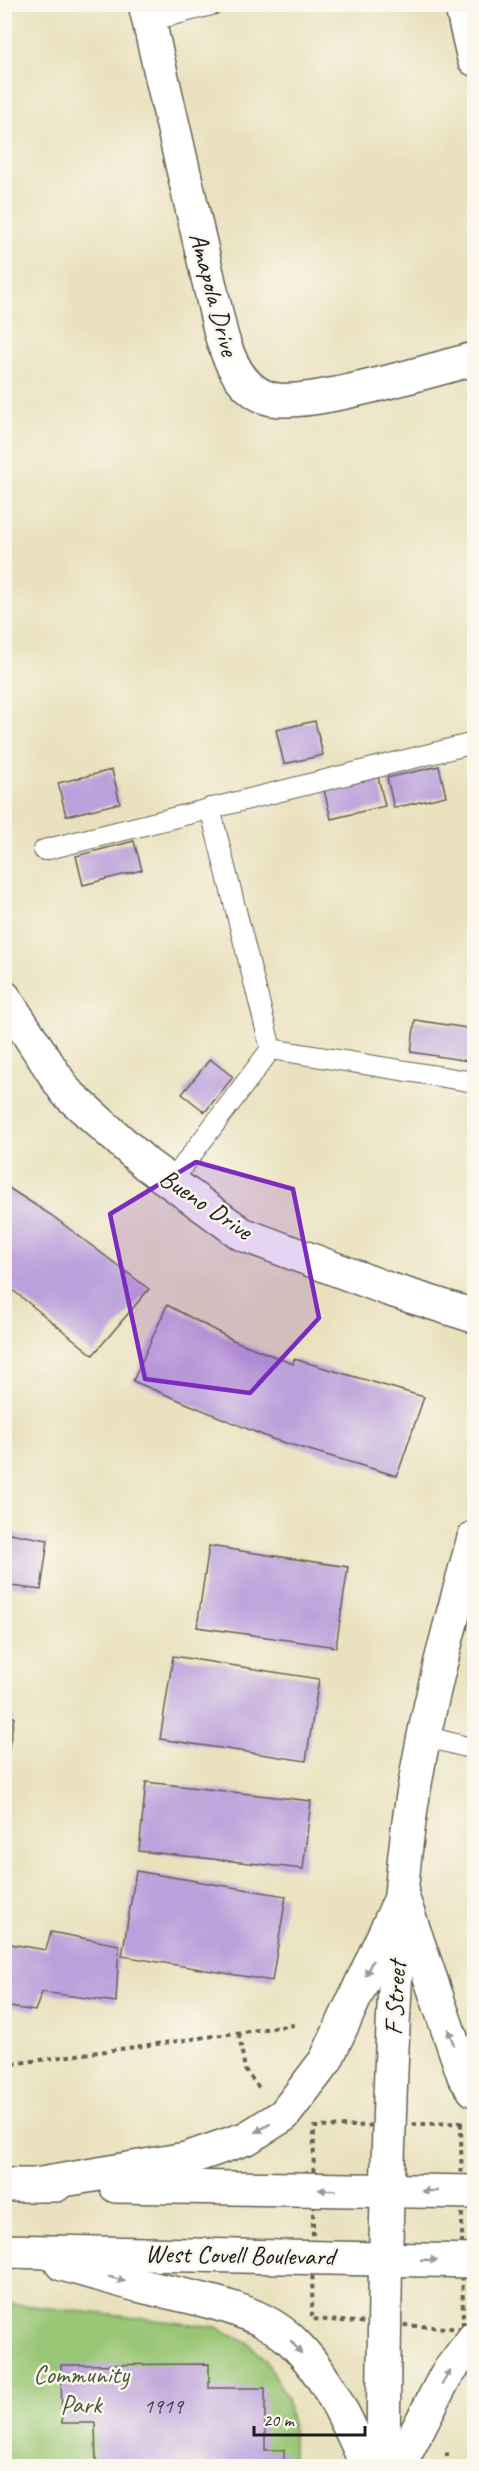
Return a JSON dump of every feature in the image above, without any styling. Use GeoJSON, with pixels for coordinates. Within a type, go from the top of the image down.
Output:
{"type":"FeatureCollection","features":[{"type":"Feature","properties":{"kind":"main road"},"geometry":{"type":"LineString","coordinates":[[461,4],[474,59]]}},
{"type":"Feature","properties":{"kind":"main road","name":"Amapola Drive"},"geometry":{"type":"LineString","coordinates":[[147,13],[220,333],[228,357],[238,374],[252,388],[268,398],[310,399],[474,359]]}},
{"type":"Feature","properties":{"kind":"main road","name":"Bueno Drive"},"geometry":{"type":"LineString","coordinates":[[4,997],[66,1092],[146,1164],[242,1234],[388,1289],[474,1316]]}},
{"type":"Feature","properties":{"kind":"main road","name":"F Street"},"geometry":{"type":"LineString","coordinates":[[382,2466],[385,2191],[402,1896],[411,1810],[433,1691],[474,1538]]}},
{"type":"Feature","properties":{"kind":"main road"},"geometry":{"type":"LineString","coordinates":[[402,1896],[464,2076],[474,2090]]}},
{"type":"Feature","properties":{"kind":"main road"},"geometry":{"type":"LineString","coordinates":[[20,2185],[186,2159],[247,2138],[284,2115],[326,2060],[402,1896]]}},
{"type":"Feature","properties":{"kind":"main road"},"geometry":{"type":"LineString","coordinates":[[20,2185],[474,2192]]}},
{"type":"Feature","properties":{"kind":"main road"},"geometry":{"type":"LineString","coordinates":[[12,2252],[139,2285],[208,2300],[253,2317],[285,2335],[324,2382],[355,2437],[367,2466]]}},
{"type":"Feature","properties":{"kind":"main road","name":"West Covell Boulevard"},"geometry":{"type":"LineString","coordinates":[[12,2252],[474,2261]]}},
{"type":"Feature","properties":{"kind":"main road"},"geometry":{"type":"LineString","coordinates":[[399,2466],[446,2375],[474,2338]]}},
{"type":"Feature","properties":{"kind":"lane"},"geometry":{"type":"LineString","coordinates":[[147,13],[216,4]]}},
{"type":"Feature","properties":{"kind":"lane"},"geometry":{"type":"LineString","coordinates":[[44,850],[474,742]]}},
{"type":"Feature","properties":{"kind":"lane"},"geometry":{"type":"LineString","coordinates":[[210,808],[271,1049]]}},
{"type":"Feature","properties":{"kind":"lane"},"geometry":{"type":"LineString","coordinates":[[271,1049],[474,1082]]}},
{"type":"Feature","properties":{"kind":"lane"},"geometry":{"type":"LineString","coordinates":[[171,1182],[271,1049]]}},
{"type":"Feature","properties":{"kind":"lane"},"geometry":{"type":"LineString","coordinates":[[424,1736],[474,1749]]}},
{"type":"Feature","properties":{"kind":"path"},"geometry":{"type":"LineString","coordinates":[[4,2065],[294,2025]]}},
{"type":"Feature","properties":{"kind":"path"},"geometry":{"type":"LineString","coordinates":[[239,2034],[245,2070],[267,2098]]}},
{"type":"Feature","properties":{"kind":"path"},"geometry":{"type":"LineString","coordinates":[[469,2466],[474,2427]]}},
{"type":"Feature","properties":{"kind":"highlighted area"},"geometry":{"type":"Polygon","coordinates":[[[196,1162],[293,1189],[319,1318],[250,1393],[145,1379],[110,1214],[196,1162]]]}},
{"type":"Feature","properties":{"kind":"green space","name":"Community Park"},"geometry":{"type":"Polygon","coordinates":[[[5,2303],[216,2327],[248,2342],[266,2361],[287,2398],[293,2432],[293,2466],[5,2466],[5,2303]]]}},
{"type":"Feature","properties":{"kind":"building"},"geometry":{"type":"Polygon","coordinates":[[[315,721],[323,755],[284,764],[276,730],[315,721]]]}},
{"type":"Feature","properties":{"kind":"building"},"geometry":{"type":"Polygon","coordinates":[[[439,766],[446,796],[394,808],[387,778],[439,766]]]}},
{"type":"Feature","properties":{"kind":"building"},"geometry":{"type":"Polygon","coordinates":[[[112,770],[120,803],[66,816],[58,783],[112,770]]]}},
{"type":"Feature","properties":{"kind":"building"},"geometry":{"type":"Polygon","coordinates":[[[378,777],[385,806],[331,819],[324,790],[378,777]]]}},
{"type":"Feature","properties":{"kind":"building"},"geometry":{"type":"Polygon","coordinates":[[[134,841],[142,870],[83,885],[76,856],[134,841]]]}},
{"type":"Feature","properties":{"kind":"building"},"geometry":{"type":"Polygon","coordinates":[[[415,1020],[473,1029],[468,1061],[411,1052],[415,1020]]]}},
{"type":"Feature","properties":{"kind":"building"},"geometry":{"type":"Polygon","coordinates":[[[210,1059],[233,1077],[205,1112],[182,1094],[210,1059]]]}},
{"type":"Feature","properties":{"kind":"building"},"geometry":{"type":"Polygon","coordinates":[[[4,1185],[51,1215],[149,1289],[93,1355],[4,1283],[4,1185]]]}},
{"type":"Feature","properties":{"kind":"building"},"geometry":{"type":"Polygon","coordinates":[[[167,1305],[233,1340],[293,1364],[294,1359],[424,1397],[397,1476],[272,1439],[133,1381],[167,1305]]]}},
{"type":"Feature","properties":{"kind":"building"},"geometry":{"type":"Polygon","coordinates":[[[4,1532],[48,1540],[41,1590],[4,1585],[4,1532]]]}},
{"type":"Feature","properties":{"kind":"building"},"geometry":{"type":"Polygon","coordinates":[[[209,1546],[348,1567],[336,1647],[197,1627],[209,1546]]]}},
{"type":"Feature","properties":{"kind":"building"},"geometry":{"type":"Polygon","coordinates":[[[173,1656],[319,1679],[306,1761],[160,1739],[173,1656]]]}},
{"type":"Feature","properties":{"kind":"building"},"geometry":{"type":"Polygon","coordinates":[[[4,1715],[14,1717],[6,1765],[4,1765],[4,1715]]]}},
{"type":"Feature","properties":{"kind":"building"},"geometry":{"type":"Polygon","coordinates":[[[146,1782],[311,1801],[303,1869],[139,1851],[146,1782]]]}},
{"type":"Feature","properties":{"kind":"building"},"geometry":{"type":"Polygon","coordinates":[[[136,1871],[286,1896],[272,1981],[122,1956],[136,1871]]]}},
{"type":"Feature","properties":{"kind":"building"},"geometry":{"type":"Polygon","coordinates":[[[51,1932],[119,1945],[116,2002],[42,1992],[35,2011],[4,2006],[4,1943],[46,1950],[51,1932]]]}},
{"type":"Feature","properties":{"kind":"building"},"geometry":{"type":"Polygon","coordinates":[[[209,2364],[209,2388],[265,2388],[265,2450],[284,2450],[284,2466],[96,2466],[95,2423],[62,2423],[61,2365],[209,2364]]]}}]}
